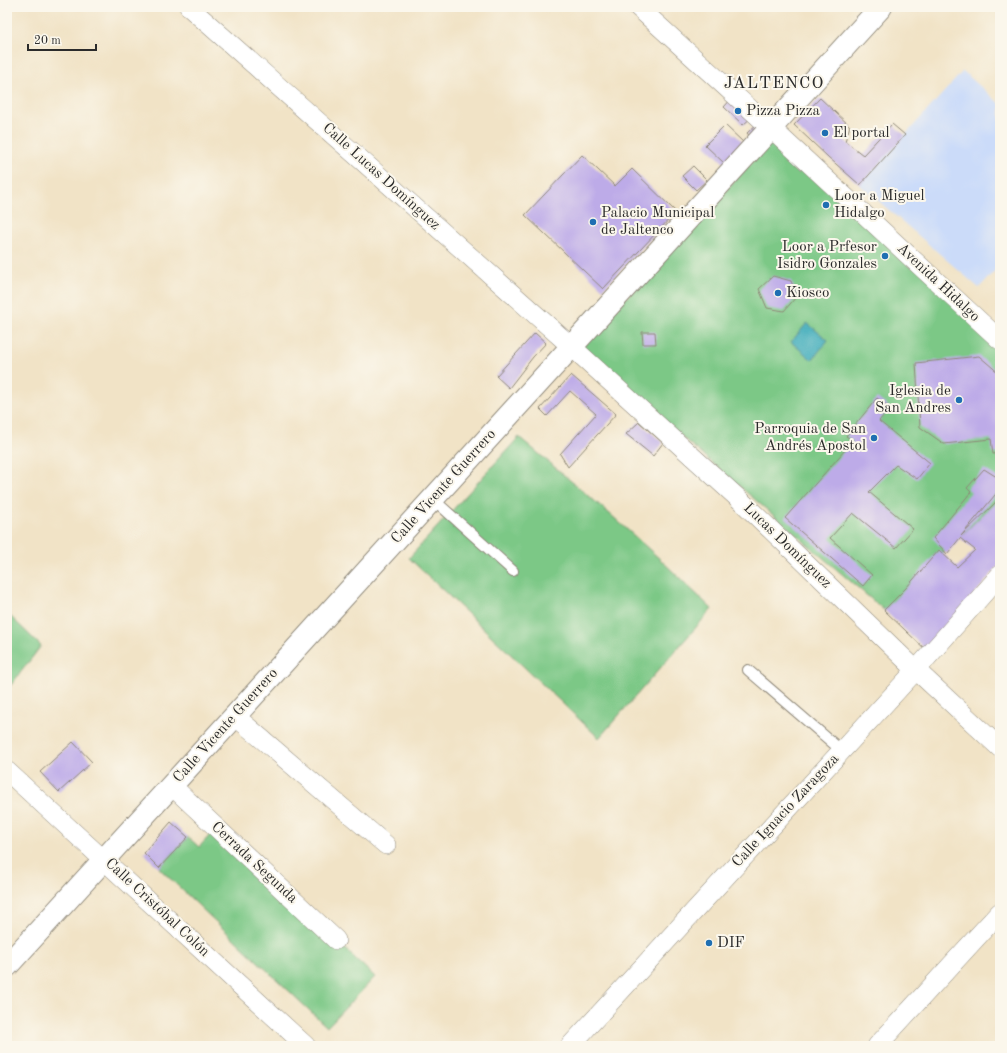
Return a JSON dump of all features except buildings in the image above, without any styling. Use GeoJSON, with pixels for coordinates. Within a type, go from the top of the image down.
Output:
{"type":"FeatureCollection","features":[{"type":"Feature","properties":{"kind":"street","name":"Calle Lucas Domínguez"},"geometry":{"type":"LineString","coordinates":[[190,7],[572,347]]}},
{"type":"Feature","properties":{"kind":"street","name":"Avenida Hidalgo"},"geometry":{"type":"LineString","coordinates":[[638,7],[1000,340]]}},
{"type":"Feature","properties":{"kind":"street","name":"Calle Vicente Guerrero"},"geometry":{"type":"LineString","coordinates":[[7,966],[881,7]]}},
{"type":"Feature","properties":{"kind":"street","name":"Lucas Domínguez"},"geometry":{"type":"LineString","coordinates":[[572,347],[739,499],[916,670],[1000,748]]}},
{"type":"Feature","properties":{"kind":"street","name":"Calle Ignacio Zaragoza"},"geometry":{"type":"LineString","coordinates":[[570,1046],[916,670],[1000,575]]}},
{"type":"Feature","properties":{"kind":"street"},"geometry":{"type":"LineString","coordinates":[[235,716],[386,845]]}},
{"type":"Feature","properties":{"kind":"street","name":"Calle Cristóbal Colón"},"geometry":{"type":"LineString","coordinates":[[7,771],[306,1046]]}},
{"type":"Feature","properties":{"kind":"street","name":"Cerrada Segunda"},"geometry":{"type":"LineString","coordinates":[[172,786],[336,940]]}},
{"type":"Feature","properties":{"kind":"street"},"geometry":{"type":"LineString","coordinates":[[877,1046],[1000,912]]}},
{"type":"Feature","properties":{"kind":"lane"},"geometry":{"type":"LineString","coordinates":[[433,499],[513,570]]}},
{"type":"Feature","properties":{"kind":"lane"},"geometry":{"type":"LineString","coordinates":[[748,670],[842,751]]}},
{"type":"Feature","properties":{"kind":"shaded area"},"geometry":{"type":"Polygon","coordinates":[[[963,71],[1000,104],[1000,265],[979,288],[860,185],[963,71]]]}},
{"type":"Feature","properties":{"kind":"green space"},"geometry":{"type":"Polygon","coordinates":[[[774,138],[1000,342],[1000,498],[884,610],[579,349],[774,138]]]}},
{"type":"Feature","properties":{"kind":"green space"},"geometry":{"type":"Polygon","coordinates":[[[519,437],[610,514],[712,609],[599,738],[409,558],[519,437]]]}},
{"type":"Feature","properties":{"kind":"green space"},"geometry":{"type":"Polygon","coordinates":[[[7,613],[41,646],[7,690],[7,613]]]}},
{"type":"Feature","properties":{"kind":"green space"},"geometry":{"type":"Polygon","coordinates":[[[217,828],[375,977],[327,1027],[159,868],[188,837],[199,847],[217,828]]]}},
{"type":"Feature","properties":{"kind":"water"},"geometry":{"type":"Polygon","coordinates":[[[807,323],[828,340],[812,360],[791,342],[807,323]]]}},
{"type":"Feature","properties":{"kind":"place","name":"Pizza Pizza"},"geometry":{"type":"Point","coordinates":[738,111]}},
{"type":"Feature","properties":{"kind":"place","name":"El portal"},"geometry":{"type":"Point","coordinates":[825,133]}},
{"type":"Feature","properties":{"kind":"place","name":"Loor a Miguel Hidalgo"},"geometry":{"type":"Point","coordinates":[826,205]}},
{"type":"Feature","properties":{"kind":"place","name":"Palacio Municipal de Jaltenco"},"geometry":{"type":"Point","coordinates":[593,222]}},
{"type":"Feature","properties":{"kind":"place","name":"Loor a Prfesor Isidro Gonzales"},"geometry":{"type":"Point","coordinates":[885,256]}},
{"type":"Feature","properties":{"kind":"place","name":"Kiosco"},"geometry":{"type":"Point","coordinates":[778,293]}},
{"type":"Feature","properties":{"kind":"place","name":"Iglesia de San Andres"},"geometry":{"type":"Point","coordinates":[959,400]}},
{"type":"Feature","properties":{"kind":"place","name":"Parroquia de San Andrés Apostol"},"geometry":{"type":"Point","coordinates":[874,438]}},
{"type":"Feature","properties":{"kind":"place","name":"DIF"},"geometry":{"type":"Point","coordinates":[709,943]}},
{"type":"Feature","properties":{"kind":"district","name":"JALTENCO"},"geometry":{"type":"Point","coordinates":[774,83]}}]}
